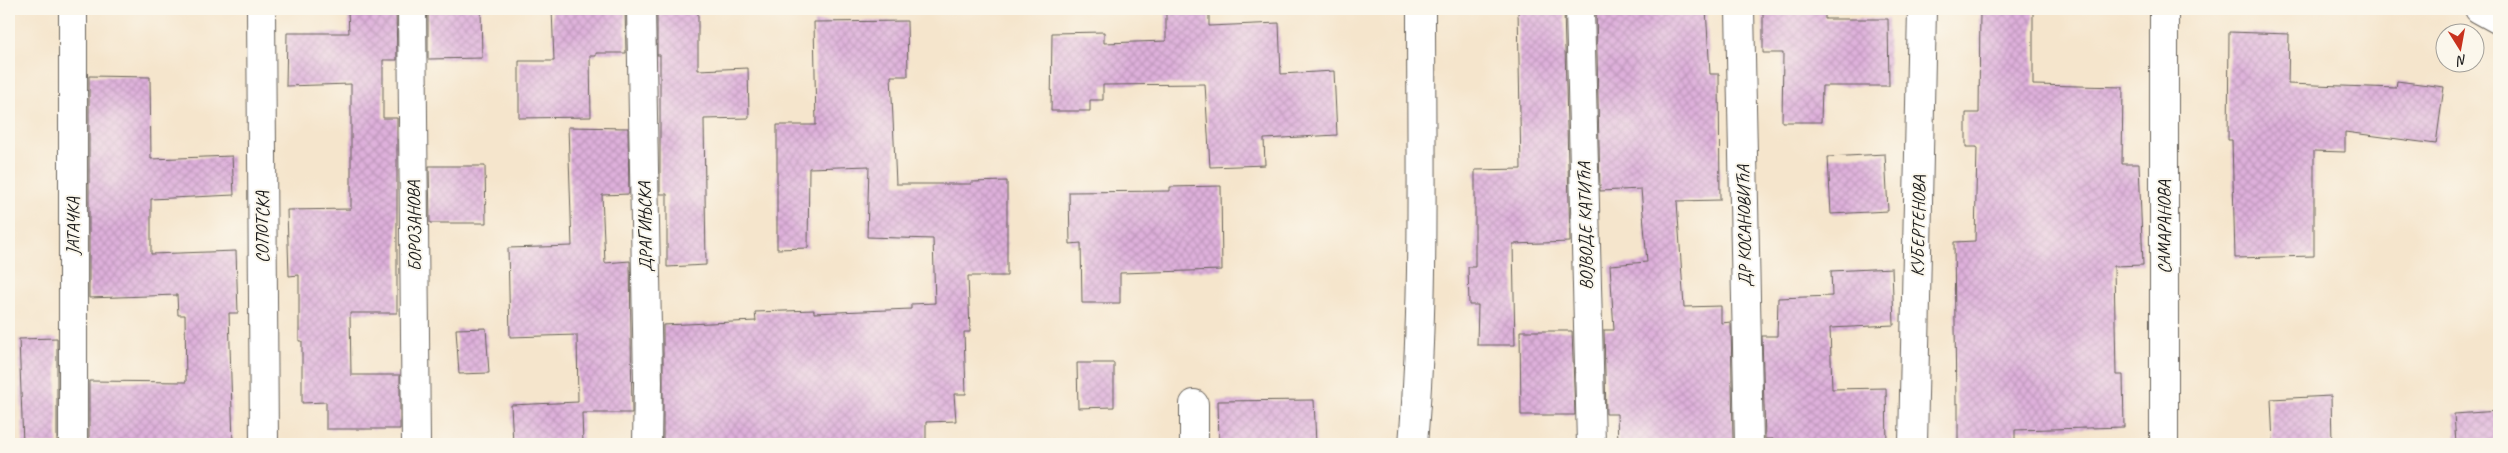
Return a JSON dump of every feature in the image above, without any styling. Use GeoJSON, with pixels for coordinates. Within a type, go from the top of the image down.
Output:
{"type":"FeatureCollection","features":[{"type":"Feature","properties":{"kind":"street","name":"ЈАТАЧКА"},"geometry":{"type":"LineString","coordinates":[[72,9],[73,444]]}},
{"type":"Feature","properties":{"kind":"street","name":"СОПОТСКА"},"geometry":{"type":"LineString","coordinates":[[261,9],[264,444]]}},
{"type":"Feature","properties":{"kind":"street","name":"БОРОЗАНОВА"},"geometry":{"type":"LineString","coordinates":[[412,9],[416,444]]}},
{"type":"Feature","properties":{"kind":"street","name":"ДРАГИЊСКА"},"geometry":{"type":"LineString","coordinates":[[642,9],[648,382],[647,444]]}},
{"type":"Feature","properties":{"kind":"street"},"geometry":{"type":"LineString","coordinates":[[1413,444],[1419,359],[1422,214],[1421,9]]}},
{"type":"Feature","properties":{"kind":"street","name":"ВОЈВОДЕ КАТИЋА"},"geometry":{"type":"LineString","coordinates":[[1580,9],[1591,444]]}},
{"type":"Feature","properties":{"kind":"street","name":"ДР КОСАНОВИЋА"},"geometry":{"type":"LineString","coordinates":[[1740,9],[1749,444]]}},
{"type":"Feature","properties":{"kind":"street","name":"КУБЕРТЕНОВА"},"geometry":{"type":"LineString","coordinates":[[1913,444],[1922,9]]}},
{"type":"Feature","properties":{"kind":"street","name":"САМАРАНОВА"},"geometry":{"type":"LineString","coordinates":[[2164,9],[2164,444]]}},
{"type":"Feature","properties":{"kind":"street"},"geometry":{"type":"LineString","coordinates":[[2479,9],[2499,20]]}},
{"type":"Feature","properties":{"kind":"street"},"geometry":{"type":"LineString","coordinates":[[1194,404],[1194,444]]}},
{"type":"Feature","properties":{"kind":"building"},"geometry":{"type":"Polygon","coordinates":[[[428,9],[481,9],[482,58],[428,59],[428,9]]]}},
{"type":"Feature","properties":{"kind":"building"},"geometry":{"type":"Polygon","coordinates":[[[552,9],[625,9],[626,53],[596,53],[596,56],[590,56],[591,117],[519,118],[519,61],[554,61],[552,9]]]}},
{"type":"Feature","properties":{"kind":"building"},"geometry":{"type":"Polygon","coordinates":[[[657,9],[698,9],[698,70],[748,68],[749,118],[704,119],[706,265],[667,267],[667,194],[660,194],[660,55],[657,55],[657,9]]]}},
{"type":"Feature","properties":{"kind":"building"},"geometry":{"type":"Polygon","coordinates":[[[1166,9],[1209,9],[1209,26],[1279,23],[1281,74],[1334,71],[1337,135],[1264,139],[1265,165],[1210,167],[1205,84],[1103,85],[1103,100],[1090,100],[1090,111],[1051,111],[1052,33],[1104,32],[1104,43],[1166,41],[1166,9]]]}},
{"type":"Feature","properties":{"kind":"building"},"geometry":{"type":"Polygon","coordinates":[[[1518,9],[1564,9],[1570,242],[1513,244],[1515,345],[1477,345],[1478,305],[1469,305],[1468,267],[1475,267],[1475,170],[1521,169],[1518,9]]]}},
{"type":"Feature","properties":{"kind":"building"},"geometry":{"type":"Polygon","coordinates":[[[1596,9],[1706,9],[1710,74],[1719,74],[1720,200],[1677,201],[1684,307],[1721,306],[1721,323],[1731,322],[1733,440],[1676,442],[1676,444],[1618,444],[1617,414],[1606,414],[1604,330],[1614,330],[1610,265],[1647,262],[1641,189],[1600,191],[1596,9]]]}},
{"type":"Feature","properties":{"kind":"building"},"geometry":{"type":"Polygon","coordinates":[[[1763,9],[1825,9],[1825,19],[1888,19],[1889,86],[1822,86],[1821,122],[1782,122],[1783,53],[1763,53],[1763,9]]]}},
{"type":"Feature","properties":{"kind":"building"},"geometry":{"type":"Polygon","coordinates":[[[1980,9],[2033,9],[2033,85],[2123,87],[2122,164],[2139,164],[2143,265],[2114,266],[2116,375],[2123,375],[2124,427],[2015,430],[2015,444],[1958,444],[1954,242],[1975,241],[1977,147],[1966,147],[1966,113],[1979,113],[1980,9]]]}},
{"type":"Feature","properties":{"kind":"building"},"geometry":{"type":"Polygon","coordinates":[[[348,11],[396,11],[397,60],[383,60],[383,118],[397,118],[397,313],[350,313],[351,375],[400,375],[400,429],[326,429],[326,402],[302,403],[302,341],[299,341],[299,275],[289,276],[287,210],[351,209],[351,84],[286,86],[287,33],[349,33],[348,11]]]}},
{"type":"Feature","properties":{"kind":"building"},"geometry":{"type":"Polygon","coordinates":[[[907,21],[908,76],[891,76],[896,184],[971,184],[971,182],[1007,181],[1007,276],[968,276],[970,332],[964,332],[966,394],[954,394],[956,421],[926,422],[926,444],[663,444],[663,325],[756,321],[755,312],[814,310],[814,313],[911,309],[911,304],[935,303],[933,239],[867,237],[869,166],[809,168],[808,248],[777,249],[777,125],[816,125],[814,22],[907,21]]]}},
{"type":"Feature","properties":{"kind":"building"},"geometry":{"type":"Polygon","coordinates":[[[2229,32],[2289,34],[2288,84],[2396,88],[2397,81],[2444,87],[2436,144],[2345,132],[2345,152],[2314,151],[2314,256],[2235,258],[2232,140],[2228,140],[2229,32]]]}},
{"type":"Feature","properties":{"kind":"building"},"geometry":{"type":"Polygon","coordinates":[[[89,76],[150,77],[151,159],[232,156],[234,195],[151,199],[151,254],[236,251],[238,313],[229,313],[233,444],[89,444],[89,381],[186,382],[185,315],[178,315],[177,295],[89,298],[89,76]]]}},
{"type":"Feature","properties":{"kind":"building"},"geometry":{"type":"Polygon","coordinates":[[[568,127],[628,128],[629,194],[602,195],[605,263],[630,261],[632,413],[582,413],[583,444],[513,444],[511,405],[578,402],[577,335],[510,337],[508,248],[572,246],[568,127]]]}},
{"type":"Feature","properties":{"kind":"building"},"geometry":{"type":"Polygon","coordinates":[[[1885,154],[1888,211],[1831,214],[1828,157],[1885,154]]]}},
{"type":"Feature","properties":{"kind":"building"},"geometry":{"type":"Polygon","coordinates":[[[429,166],[485,166],[486,223],[430,223],[429,166]]]}},
{"type":"Feature","properties":{"kind":"building"},"geometry":{"type":"Polygon","coordinates":[[[1221,186],[1222,270],[1120,273],[1120,303],[1082,303],[1081,243],[1070,244],[1069,192],[1170,191],[1170,187],[1221,186]]]}},
{"type":"Feature","properties":{"kind":"building"},"geometry":{"type":"Polygon","coordinates":[[[1892,268],[1894,325],[1830,328],[1832,389],[1886,388],[1887,444],[1773,444],[1773,439],[1765,439],[1762,336],[1777,336],[1778,298],[1832,296],[1831,271],[1892,268]]]}},
{"type":"Feature","properties":{"kind":"building"},"geometry":{"type":"Polygon","coordinates":[[[486,328],[489,373],[459,374],[456,329],[486,328]]]}},
{"type":"Feature","properties":{"kind":"building"},"geometry":{"type":"Polygon","coordinates":[[[1520,331],[1572,331],[1575,415],[1521,415],[1520,331]]]}},
{"type":"Feature","properties":{"kind":"building"},"geometry":{"type":"Polygon","coordinates":[[[57,338],[57,444],[23,444],[19,339],[57,338]]]}},
{"type":"Feature","properties":{"kind":"building"},"geometry":{"type":"Polygon","coordinates":[[[1077,363],[1114,363],[1114,407],[1078,408],[1077,363]]]}},
{"type":"Feature","properties":{"kind":"building"},"geometry":{"type":"Polygon","coordinates":[[[2331,396],[2332,444],[2273,444],[2271,399],[2331,396]]]}},
{"type":"Feature","properties":{"kind":"building"},"geometry":{"type":"Polygon","coordinates":[[[1314,400],[1316,444],[1219,444],[1218,401],[1314,400]]]}},
{"type":"Feature","properties":{"kind":"building"},"geometry":{"type":"Polygon","coordinates":[[[2499,411],[2499,444],[2456,444],[2454,414],[2499,411]]]}}]}
